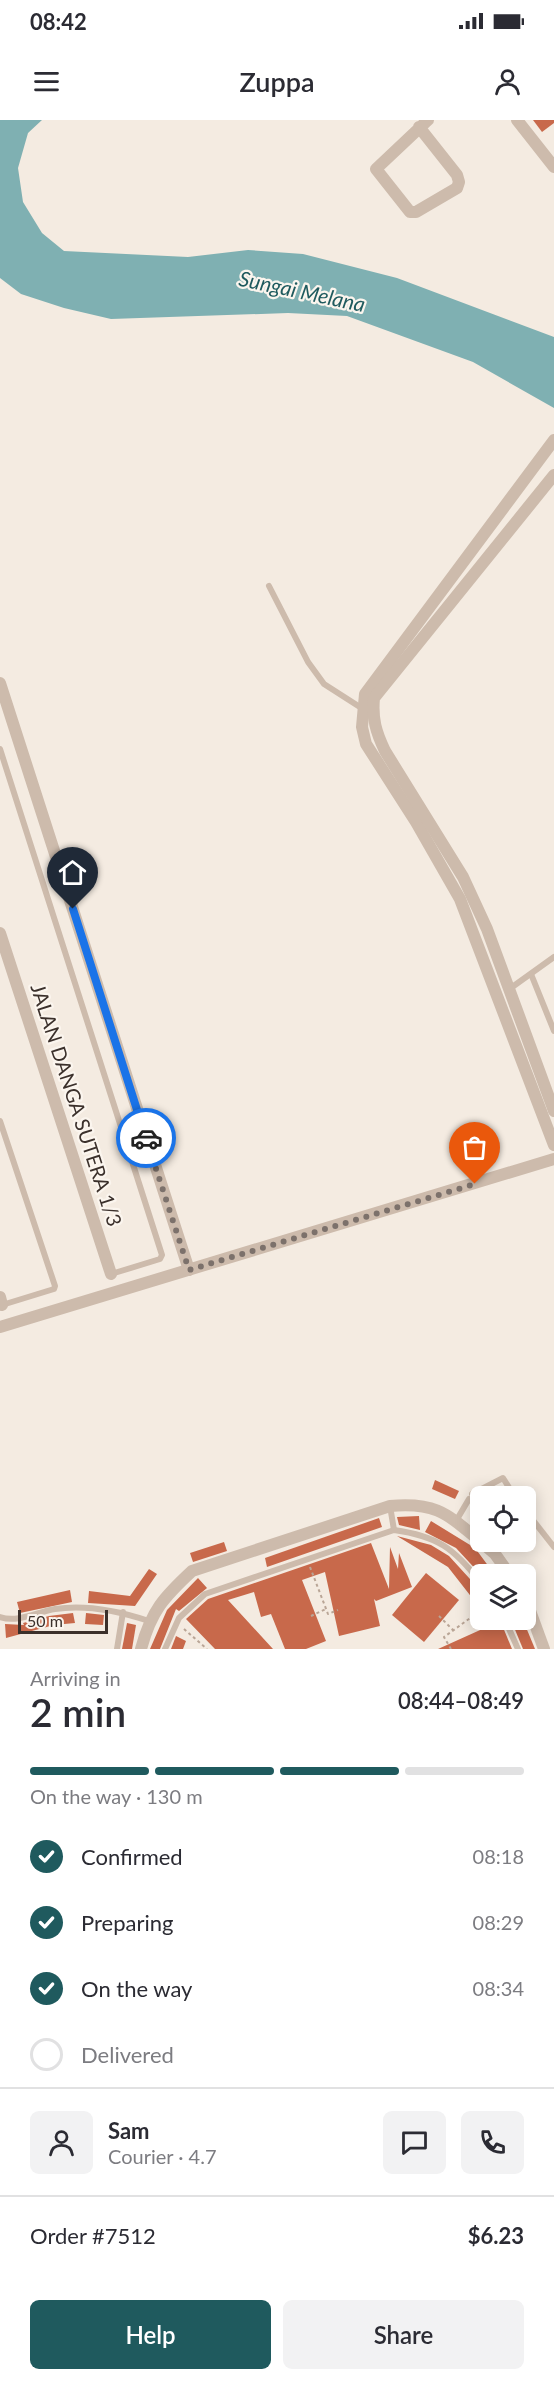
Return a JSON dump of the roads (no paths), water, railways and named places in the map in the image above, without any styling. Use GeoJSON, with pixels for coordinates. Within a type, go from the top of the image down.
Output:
{"type":"FeatureCollection","features":[{"type":"Feature","properties":{"kind":"street"},"geometry":{"type":"LineString","coordinates":[[517,120],[554,167]]}},
{"type":"Feature","properties":{"kind":"street"},"geometry":{"type":"LineString","coordinates":[[423,124],[457,175],[459,182],[457,188],[416,212],[410,212],[375,169],[423,124]]}},
{"type":"Feature","properties":{"kind":"street"},"geometry":{"type":"LineString","coordinates":[[554,440],[365,694],[362,727],[366,744],[416,822],[460,898],[504,993],[554,1111]]}},
{"type":"Feature","properties":{"kind":"street"},"geometry":{"type":"LineString","coordinates":[[554,475],[374,698],[372,714],[374,729],[385,752],[462,877],[487,928],[504,993],[554,1145]]}},
{"type":"Feature","properties":{"kind":"street"},"geometry":{"type":"LineString","coordinates":[[0,683],[189,1270]]}},
{"type":"Feature","properties":{"kind":"street","name":"JALAN DANGA SUTERA 1/3"},"geometry":{"type":"LineString","coordinates":[[0,933],[2,949],[111,1274]]}},
{"type":"Feature","properties":{"kind":"street"},"geometry":{"type":"LineString","coordinates":[[0,1327],[554,1159]]}},
{"type":"Feature","properties":{"kind":"street"},"geometry":{"type":"LineString","coordinates":[[141,1649],[148,1621],[168,1593],[192,1570],[390,1506],[422,1504],[435,1508],[470,1533]]}},
{"type":"Feature","properties":{"kind":"street"},"geometry":{"type":"LineString","coordinates":[[492,1552],[502,1564]]}},
{"type":"Feature","properties":{"kind":"street"},"geometry":{"type":"LineString","coordinates":[[536,1627],[544,1649]]}},
{"type":"Feature","properties":{"kind":"lane"},"geometry":{"type":"LineString","coordinates":[[269,586],[308,662],[324,684],[363,709]]}},
{"type":"Feature","properties":{"kind":"lane"},"geometry":{"type":"LineString","coordinates":[[0,751],[162,1255],[160,1259],[111,1274]]}},
{"type":"Feature","properties":{"kind":"lane"},"geometry":{"type":"LineString","coordinates":[[504,993],[554,957]]}},
{"type":"Feature","properties":{"kind":"lane"},"geometry":{"type":"LineString","coordinates":[[531,974],[554,1031]]}},
{"type":"Feature","properties":{"kind":"lane"},"geometry":{"type":"LineString","coordinates":[[0,1120],[55,1287],[1,1301]]}},
{"type":"Feature","properties":{"kind":"lane"},"geometry":{"type":"LineString","coordinates":[[490,1486],[503,1478],[508,1486]]}},
{"type":"Feature","properties":{"kind":"lane"},"geometry":{"type":"LineString","coordinates":[[456,1521],[470,1499]]}},
{"type":"Feature","properties":{"kind":"lane"},"geometry":{"type":"LineString","coordinates":[[390,1506],[394,1530]]}},
{"type":"Feature","properties":{"kind":"lane"},"geometry":{"type":"LineString","coordinates":[[536,1524],[554,1547]]}},
{"type":"Feature","properties":{"kind":"lane"},"geometry":{"type":"LineString","coordinates":[[165,1649],[177,1623],[205,1594],[394,1530],[422,1534],[459,1555],[470,1569]]}},
{"type":"Feature","properties":{"kind":"lane"},"geometry":{"type":"LineString","coordinates":[[0,1617],[18,1619],[55,1609],[79,1607],[123,1612],[148,1621]]}},
{"type":"Feature","properties":{"kind":"lane"},"geometry":{"type":"LineString","coordinates":[[117,1649],[123,1612]]}},
{"type":"Feature","properties":{"kind":"lane"},"geometry":{"type":"LineString","coordinates":[[509,1630],[518,1649]]}},
{"type":"Feature","properties":{"kind":"water","name":"Sungai Melana"},"geometry":{"type":"Polygon","coordinates":[[[0,120],[42,120],[28,133],[18,168],[23,202],[42,233],[64,251],[188,257],[248,250],[303,254],[397,278],[554,337],[554,408],[473,362],[347,316],[288,313],[111,319],[64,308],[21,294],[0,278],[0,120]]]}}]}
